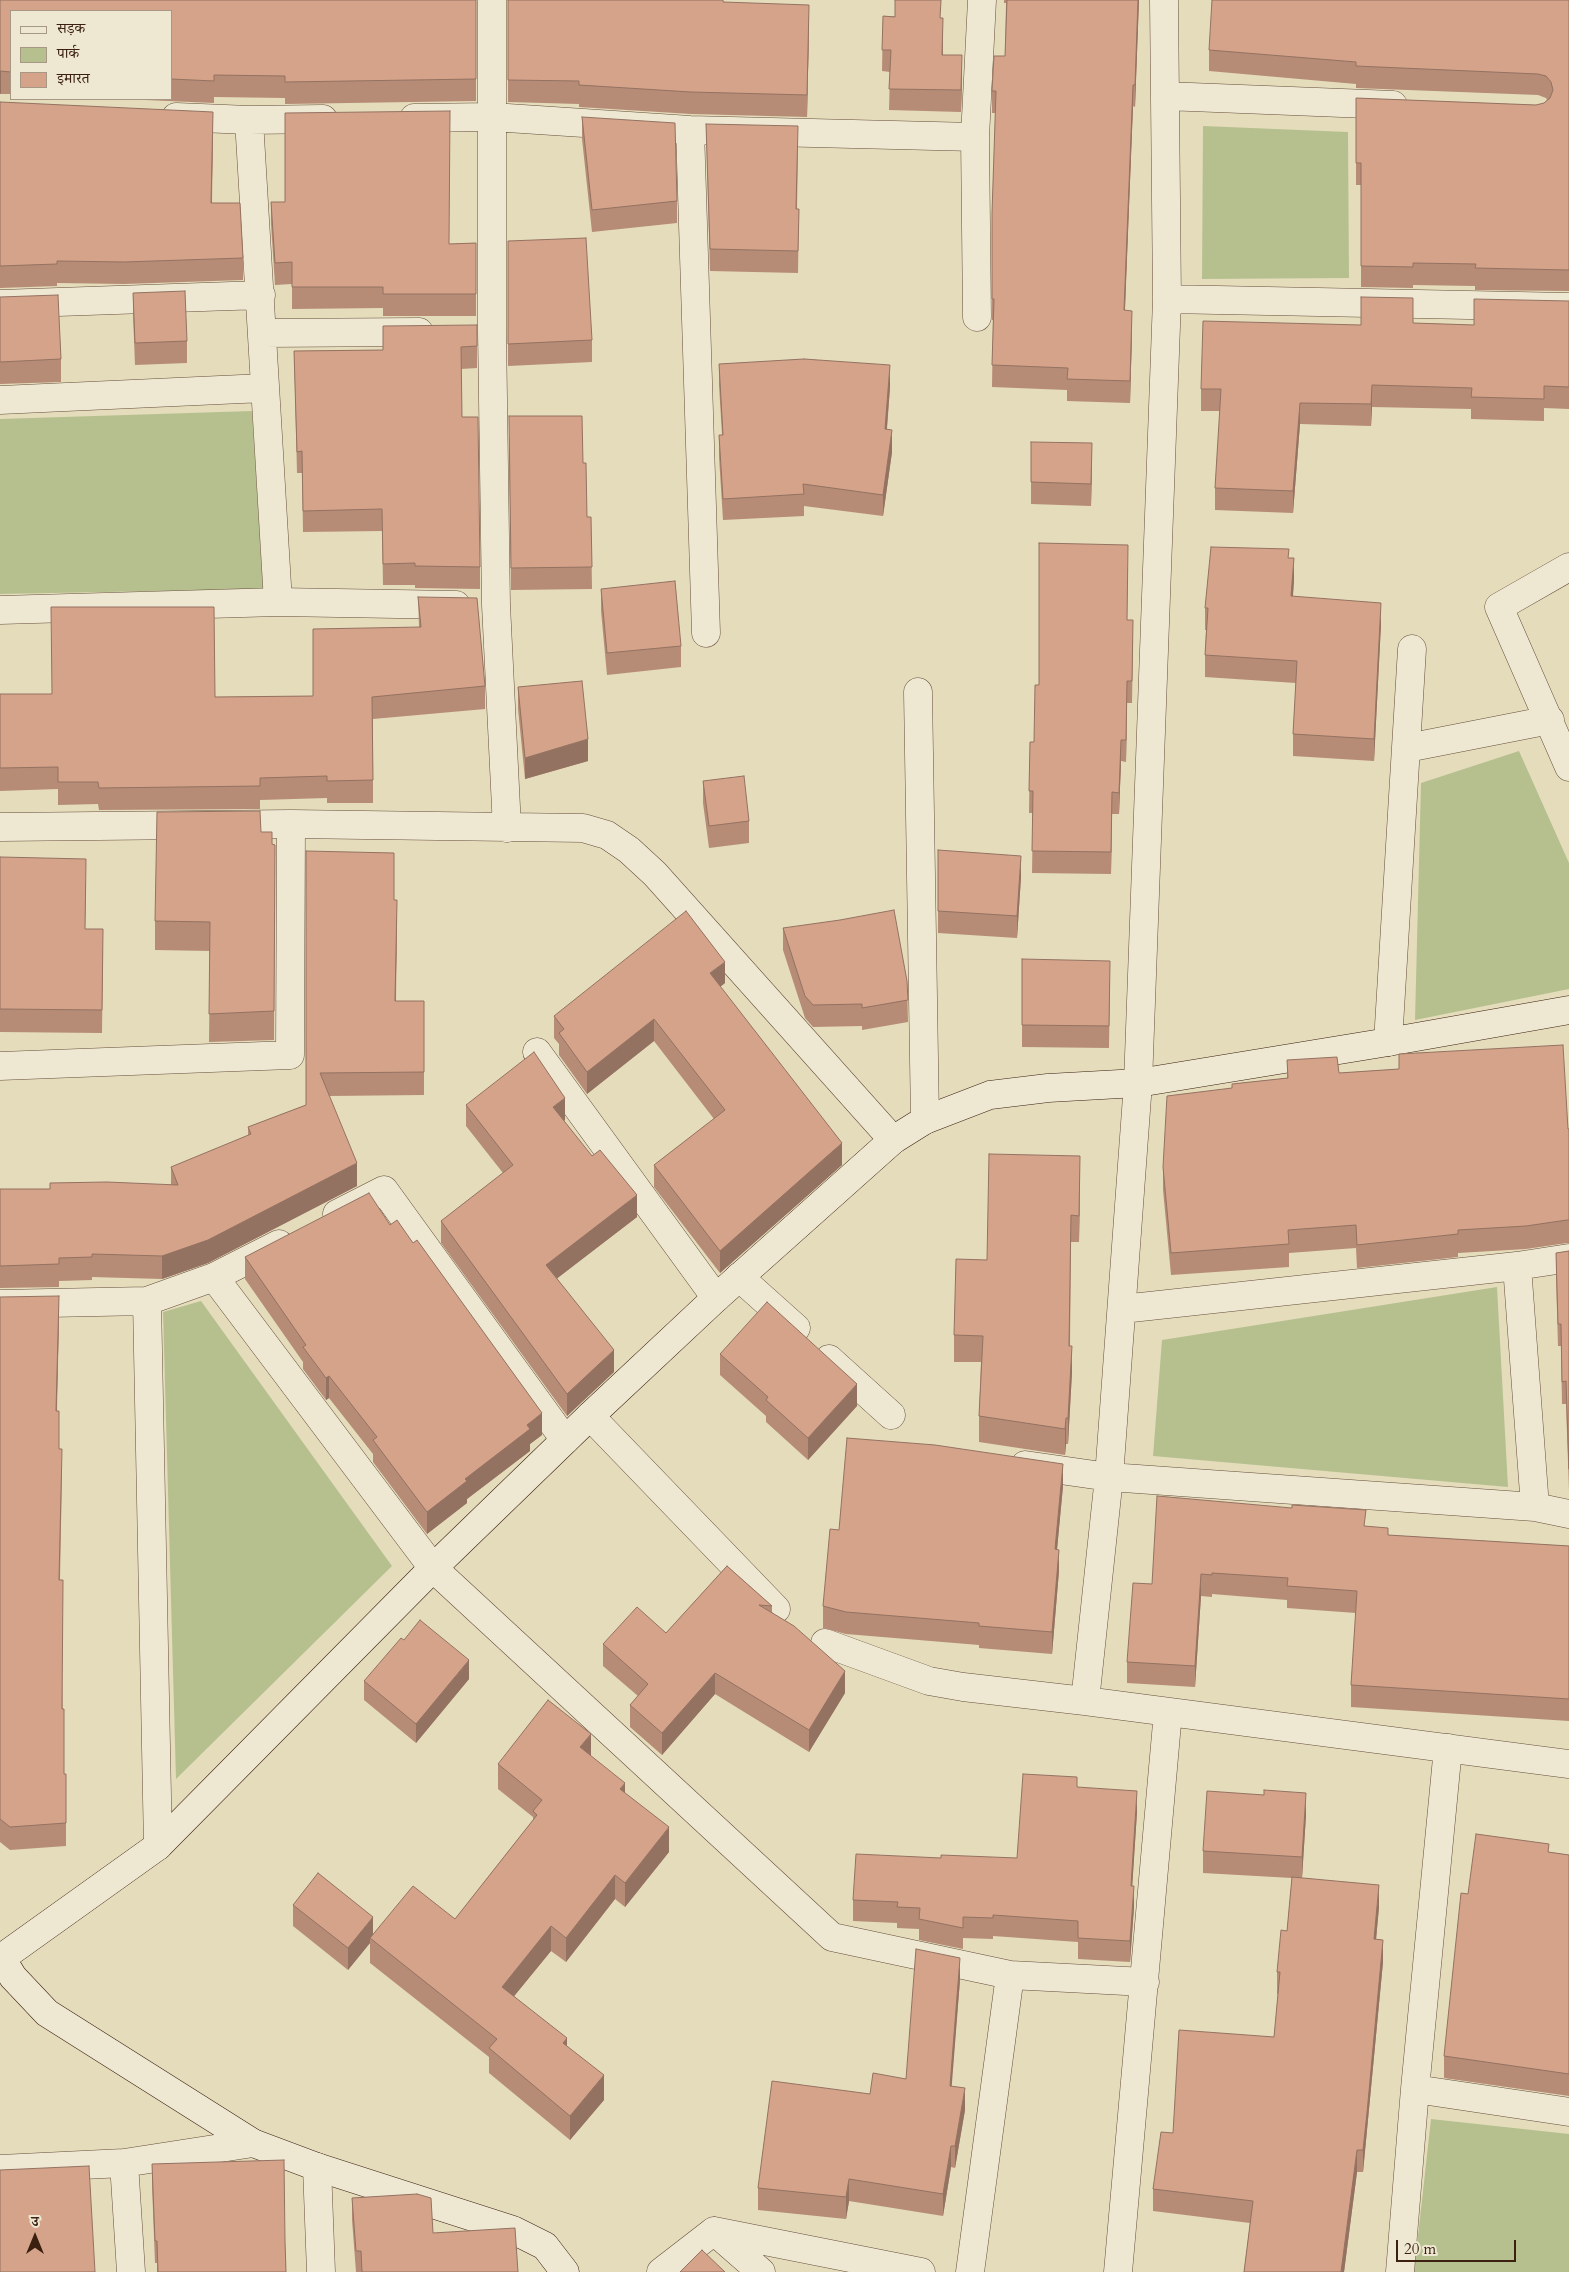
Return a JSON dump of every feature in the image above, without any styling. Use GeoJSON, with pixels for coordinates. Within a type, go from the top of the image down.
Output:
{"type":"FeatureCollection","features":[{"type":"Feature","properties":{"kind":"street"},"geometry":{"type":"LineString","coordinates":[[492,0],[492,331],[496,605],[507,828]]}},
{"type":"Feature","properties":{"kind":"street"},"geometry":{"type":"LineString","coordinates":[[978,317],[975,137],[982,0]]}},
{"type":"Feature","properties":{"kind":"street"},"geometry":{"type":"LineString","coordinates":[[1085,1701],[1109,1478],[1138,1083],[1167,299],[1164,0]]}},
{"type":"Feature","properties":{"kind":"street"},"geometry":{"type":"LineString","coordinates":[[1165,96],[1419,106]]}},
{"type":"Feature","properties":{"kind":"street"},"geometry":{"type":"LineString","coordinates":[[150,116],[249,120],[346,119]]}},
{"type":"Feature","properties":{"kind":"street"},"geometry":{"type":"LineString","coordinates":[[385,118],[492,117],[690,130],[975,137]]}},
{"type":"Feature","properties":{"kind":"street"},"geometry":{"type":"LineString","coordinates":[[249,120],[278,602]]}},
{"type":"Feature","properties":{"kind":"street"},"geometry":{"type":"LineString","coordinates":[[690,130],[706,633]]}},
{"type":"Feature","properties":{"kind":"street"},"geometry":{"type":"LineString","coordinates":[[0,304],[261,295]]}},
{"type":"Feature","properties":{"kind":"street"},"geometry":{"type":"LineString","coordinates":[[1167,299],[1569,306]]}},
{"type":"Feature","properties":{"kind":"street"},"geometry":{"type":"LineString","coordinates":[[263,333],[492,331]]}},
{"type":"Feature","properties":{"kind":"street"},"geometry":{"type":"LineString","coordinates":[[0,400],[264,388]]}},
{"type":"Feature","properties":{"kind":"street"},"geometry":{"type":"LineString","coordinates":[[1567,757],[1499,606],[1569,567]]}},
{"type":"Feature","properties":{"kind":"street"},"geometry":{"type":"LineString","coordinates":[[0,610],[278,602],[496,605]]}},
{"type":"Feature","properties":{"kind":"street"},"geometry":{"type":"LineString","coordinates":[[1388,1042],[1412,649]]}},
{"type":"Feature","properties":{"kind":"street"},"geometry":{"type":"LineString","coordinates":[[918,692],[926,1120]]}},
{"type":"Feature","properties":{"kind":"street"},"geometry":{"type":"LineString","coordinates":[[1407,748],[1550,720]]}},
{"type":"Feature","properties":{"kind":"street"},"geometry":{"type":"LineString","coordinates":[[0,1066],[290,1055],[291,824]]}},
{"type":"Feature","properties":{"kind":"street"},"geometry":{"type":"LineString","coordinates":[[0,828],[291,824],[583,828],[607,835],[629,850],[655,874],[893,1140]]}},
{"type":"Feature","properties":{"kind":"street"},"geometry":{"type":"LineString","coordinates":[[565,2272],[545,2246],[513,2230],[317,2167],[253,2143],[47,2012],[13,1978],[0,1958],[158,1846],[433,1568],[590,1416],[739,1277],[893,1140],[926,1120],[990,1095],[1048,1088],[1138,1083],[1569,1010]]}},
{"type":"Feature","properties":{"kind":"street"},"geometry":{"type":"LineString","coordinates":[[537,1052],[716,1298]]}},
{"type":"Feature","properties":{"kind":"street"},"geometry":{"type":"LineString","coordinates":[[0,1304],[147,1301],[214,1277],[384,1190],[565,1440]]}},
{"type":"Feature","properties":{"kind":"street"},"geometry":{"type":"LineString","coordinates":[[1122,1308],[1517,1266],[1569,1258]]}},
{"type":"Feature","properties":{"kind":"street"},"geometry":{"type":"LineString","coordinates":[[1517,1266],[1535,1507]]}},
{"type":"Feature","properties":{"kind":"street"},"geometry":{"type":"LineString","coordinates":[[214,1277],[433,1568],[832,1937],[1010,1975],[1145,1982]]}},
{"type":"Feature","properties":{"kind":"street"},"geometry":{"type":"LineString","coordinates":[[739,1277],[891,1414]]}},
{"type":"Feature","properties":{"kind":"street"},"geometry":{"type":"LineString","coordinates":[[147,1301],[158,1846]]}},
{"type":"Feature","properties":{"kind":"street"},"geometry":{"type":"LineString","coordinates":[[590,1416],[776,1609]]}},
{"type":"Feature","properties":{"kind":"street"},"geometry":{"type":"LineString","coordinates":[[1004,1462],[1109,1478],[1535,1507],[1569,1514]]}},
{"type":"Feature","properties":{"kind":"street"},"geometry":{"type":"LineString","coordinates":[[825,1643],[928,1681],[963,1687],[1569,1764]]}},
{"type":"Feature","properties":{"kind":"street"},"geometry":{"type":"LineString","coordinates":[[1118,2272],[1168,1712]]}},
{"type":"Feature","properties":{"kind":"street"},"geometry":{"type":"LineString","coordinates":[[1400,2272],[1414,2089],[1448,1748]]}},
{"type":"Feature","properties":{"kind":"street"},"geometry":{"type":"LineString","coordinates":[[970,2272],[1010,1975]]}},
{"type":"Feature","properties":{"kind":"street"},"geometry":{"type":"LineString","coordinates":[[1414,2089],[1569,2112]]}},
{"type":"Feature","properties":{"kind":"street"},"geometry":{"type":"LineString","coordinates":[[0,2169],[124,2163],[253,2143]]}},
{"type":"Feature","properties":{"kind":"street"},"geometry":{"type":"LineString","coordinates":[[124,2163],[131,2272]]}},
{"type":"Feature","properties":{"kind":"street"},"geometry":{"type":"LineString","coordinates":[[317,2167],[321,2272]]}},
{"type":"Feature","properties":{"kind":"street"},"geometry":{"type":"LineString","coordinates":[[661,2272],[714,2231],[921,2272]]}},
{"type":"Feature","properties":{"kind":"street"},"geometry":{"type":"LineString","coordinates":[[714,2231],[761,2272]]}},
{"type":"Feature","properties":{"kind":"green space"},"geometry":{"type":"Polygon","coordinates":[[[1203,126],[1348,132],[1349,278],[1202,279],[1203,126]]]}},
{"type":"Feature","properties":{"kind":"green space"},"geometry":{"type":"Polygon","coordinates":[[[252,411],[263,589],[0,594],[0,419],[252,411]]]}},
{"type":"Feature","properties":{"kind":"green space"},"geometry":{"type":"Polygon","coordinates":[[[1519,751],[1569,863],[1569,989],[1415,1020],[1421,783],[1519,751]]]}},
{"type":"Feature","properties":{"kind":"green space"},"geometry":{"type":"Polygon","coordinates":[[[1497,1287],[1508,1487],[1153,1456],[1162,1340],[1497,1287]]]}},
{"type":"Feature","properties":{"kind":"green space"},"geometry":{"type":"Polygon","coordinates":[[[201,1301],[392,1566],[176,1779],[163,1312],[201,1301]]]}},
{"type":"Feature","properties":{"kind":"green space"},"geometry":{"type":"Polygon","coordinates":[[[1431,2119],[1569,2134],[1569,2272],[1414,2272],[1431,2119]]]}},
{"type":"Feature","properties":{"kind":"building"},"geometry":{"type":"Polygon","coordinates":[[[0,0],[476,0],[476,79],[285,82],[285,76],[214,75],[214,81],[172,79],[172,10],[10,10],[10,72],[0,71],[0,0]]]}},
{"type":"Feature","properties":{"kind":"building"},"geometry":{"type":"Polygon","coordinates":[[[508,0],[723,0],[723,2],[809,5],[807,95],[691,92],[579,85],[579,81],[508,80],[508,0]]]}},
{"type":"Feature","properties":{"kind":"building"},"geometry":{"type":"Polygon","coordinates":[[[895,0],[941,0],[940,18],[943,18],[942,55],[962,55],[961,90],[889,89],[891,50],[882,50],[883,16],[895,17],[895,0]]]}},
{"type":"Feature","properties":{"kind":"building"},"geometry":{"type":"Polygon","coordinates":[[[1007,0],[1138,0],[1124,310],[1132,311],[1130,381],[1067,379],[1068,368],[992,365],[994,299],[992,299],[992,213],[996,91],[992,91],[994,56],[1005,56],[1007,0]]]}},
{"type":"Feature","properties":{"kind":"building"},"geometry":{"type":"Polygon","coordinates":[[[1212,0],[1569,0],[1569,270],[1475,268],[1476,264],[1413,263],[1413,267],[1361,266],[1361,163],[1356,163],[1356,98],[1536,105],[1544,103],[1550,98],[1553,90],[1551,82],[1546,76],[1538,74],[1356,66],[1356,62],[1209,50],[1212,0]]]}},
{"type":"Feature","properties":{"kind":"building"},"geometry":{"type":"Polygon","coordinates":[[[0,102],[213,112],[211,203],[240,203],[243,258],[124,262],[57,261],[57,264],[0,266],[0,102]]]}},
{"type":"Feature","properties":{"kind":"building"},"geometry":{"type":"Polygon","coordinates":[[[450,111],[449,244],[476,243],[476,294],[383,294],[383,287],[292,287],[292,262],[275,263],[271,202],[285,202],[285,113],[450,111]]]}},
{"type":"Feature","properties":{"kind":"building"},"geometry":{"type":"Polygon","coordinates":[[[582,117],[675,123],[677,201],[592,210],[582,117]]]}},
{"type":"Feature","properties":{"kind":"building"},"geometry":{"type":"Polygon","coordinates":[[[706,124],[798,126],[796,209],[799,209],[798,251],[710,249],[706,124]]]}},
{"type":"Feature","properties":{"kind":"building"},"geometry":{"type":"Polygon","coordinates":[[[586,238],[592,340],[508,344],[508,241],[586,238]]]}},
{"type":"Feature","properties":{"kind":"building"},"geometry":{"type":"Polygon","coordinates":[[[185,291],[187,341],[135,343],[133,293],[185,291]]]}},
{"type":"Feature","properties":{"kind":"building"},"geometry":{"type":"Polygon","coordinates":[[[58,295],[61,359],[0,362],[0,297],[58,295]]]}},
{"type":"Feature","properties":{"kind":"building"},"geometry":{"type":"Polygon","coordinates":[[[1361,297],[1413,298],[1413,323],[1474,325],[1474,299],[1569,301],[1569,387],[1544,386],[1544,399],[1471,397],[1472,388],[1372,385],[1371,404],[1300,403],[1293,491],[1215,488],[1221,389],[1201,389],[1203,321],[1361,325],[1361,297]]]}},
{"type":"Feature","properties":{"kind":"building"},"geometry":{"type":"Polygon","coordinates":[[[477,325],[477,346],[461,347],[462,417],[478,417],[480,567],[415,566],[415,563],[383,564],[382,509],[303,511],[302,451],[297,452],[294,351],[383,350],[383,326],[477,325]]]}},
{"type":"Feature","properties":{"kind":"building"},"geometry":{"type":"Polygon","coordinates":[[[804,359],[890,365],[885,429],[892,430],[883,495],[803,484],[804,494],[723,499],[719,435],[723,435],[719,364],[804,359]]]}},
{"type":"Feature","properties":{"kind":"building"},"geometry":{"type":"Polygon","coordinates":[[[509,416],[582,416],[583,463],[586,463],[587,517],[591,517],[592,567],[511,568],[509,416]]]}},
{"type":"Feature","properties":{"kind":"building"},"geometry":{"type":"Polygon","coordinates":[[[1031,442],[1092,443],[1091,484],[1031,482],[1031,442]]]}},
{"type":"Feature","properties":{"kind":"building"},"geometry":{"type":"Polygon","coordinates":[[[1039,543],[1128,545],[1127,620],[1133,620],[1132,681],[1127,681],[1126,740],[1121,740],[1119,793],[1112,792],[1111,852],[1032,851],[1033,791],[1029,791],[1030,742],[1034,742],[1035,685],[1039,685],[1039,543]]]}},
{"type":"Feature","properties":{"kind":"building"},"geometry":{"type":"Polygon","coordinates":[[[1211,547],[1289,549],[1288,558],[1294,558],[1291,596],[1381,603],[1374,739],[1293,734],[1297,661],[1205,655],[1208,608],[1205,608],[1211,547]]]}},
{"type":"Feature","properties":{"kind":"building"},"geometry":{"type":"Polygon","coordinates":[[[675,581],[681,646],[607,653],[601,589],[675,581]]]}},
{"type":"Feature","properties":{"kind":"building"},"geometry":{"type":"Polygon","coordinates":[[[418,597],[477,598],[485,686],[372,697],[373,780],[327,781],[327,776],[260,778],[260,786],[99,788],[98,782],[58,782],[58,767],[0,768],[0,694],[52,694],[51,607],[214,607],[215,697],[313,696],[313,629],[421,627],[418,597]]]}},
{"type":"Feature","properties":{"kind":"building"},"geometry":{"type":"Polygon","coordinates":[[[582,681],[588,739],[525,758],[518,687],[582,681]]]}},
{"type":"Feature","properties":{"kind":"building"},"geometry":{"type":"Polygon","coordinates":[[[744,776],[749,821],[709,826],[703,781],[744,776]]]}},
{"type":"Feature","properties":{"kind":"building"},"geometry":{"type":"Polygon","coordinates":[[[260,811],[261,832],[272,832],[272,844],[275,845],[274,1011],[209,1014],[210,922],[155,921],[157,812],[260,811]]]}},
{"type":"Feature","properties":{"kind":"building"},"geometry":{"type":"Polygon","coordinates":[[[938,850],[1021,856],[1017,916],[938,911],[938,850]]]}},
{"type":"Feature","properties":{"kind":"building"},"geometry":{"type":"Polygon","coordinates":[[[306,851],[394,853],[394,900],[397,900],[395,1001],[424,1001],[424,1072],[320,1073],[357,1163],[208,1240],[162,1256],[92,1254],[92,1257],[59,1258],[59,1264],[0,1266],[0,1189],[50,1189],[50,1183],[107,1182],[178,1185],[171,1167],[251,1134],[248,1127],[306,1105],[306,851]]]}},
{"type":"Feature","properties":{"kind":"building"},"geometry":{"type":"Polygon","coordinates":[[[0,857],[86,859],[85,929],[103,929],[102,1010],[0,1009],[0,857]]]}},
{"type":"Feature","properties":{"kind":"building"},"geometry":{"type":"Polygon","coordinates":[[[894,910],[907,981],[908,1000],[862,1008],[862,1004],[813,1005],[805,996],[783,928],[894,910]]]}},
{"type":"Feature","properties":{"kind":"building"},"geometry":{"type":"Polygon","coordinates":[[[686,911],[725,962],[710,973],[842,1143],[720,1251],[654,1165],[725,1110],[654,1019],[587,1072],[559,1033],[564,1029],[554,1016],[686,911]]]}},
{"type":"Feature","properties":{"kind":"building"},"geometry":{"type":"Polygon","coordinates":[[[1022,959],[1110,961],[1109,1026],[1022,1025],[1022,959]]]}},
{"type":"Feature","properties":{"kind":"building"},"geometry":{"type":"Polygon","coordinates":[[[1563,1045],[1569,1129],[1569,1220],[1526,1226],[1458,1230],[1458,1234],[1357,1245],[1356,1225],[1288,1230],[1289,1244],[1171,1253],[1163,1167],[1167,1096],[1232,1088],[1232,1084],[1288,1078],[1287,1060],[1337,1057],[1339,1073],[1399,1069],[1399,1054],[1563,1045]]]}},
{"type":"Feature","properties":{"kind":"building"},"geometry":{"type":"Polygon","coordinates":[[[534,1052],[565,1098],[553,1107],[592,1156],[600,1150],[637,1195],[546,1265],[614,1350],[567,1394],[441,1221],[513,1165],[466,1105],[534,1052]]]}},
{"type":"Feature","properties":{"kind":"building"},"geometry":{"type":"Polygon","coordinates":[[[989,1154],[1080,1156],[1079,1216],[1071,1215],[1069,1346],[1072,1346],[1068,1418],[1066,1418],[1065,1429],[979,1416],[983,1336],[954,1335],[956,1259],[987,1260],[989,1154]]]}},
{"type":"Feature","properties":{"kind":"building"},"geometry":{"type":"Polygon","coordinates":[[[369,1193],[390,1225],[397,1220],[413,1243],[417,1240],[542,1413],[527,1425],[530,1429],[465,1479],[467,1481],[427,1512],[373,1440],[377,1437],[329,1376],[326,1378],[303,1347],[306,1345],[245,1257],[369,1193]]]}},
{"type":"Feature","properties":{"kind":"building"},"geometry":{"type":"Polygon","coordinates":[[[1569,1251],[1569,1469],[1566,1381],[1562,1382],[1561,1324],[1558,1324],[1556,1253],[1569,1251]]]}},
{"type":"Feature","properties":{"kind":"building"},"geometry":{"type":"Polygon","coordinates":[[[59,1296],[56,1411],[59,1411],[59,1449],[62,1449],[59,1580],[63,1580],[62,1709],[64,1709],[66,1823],[10,1827],[0,1819],[0,1297],[59,1296]]]}},
{"type":"Feature","properties":{"kind":"building"},"geometry":{"type":"Polygon","coordinates":[[[767,1302],[857,1384],[808,1438],[766,1400],[768,1397],[720,1354],[767,1302]]]}},
{"type":"Feature","properties":{"kind":"building"},"geometry":{"type":"Polygon","coordinates":[[[847,1438],[935,1445],[1063,1464],[1055,1549],[1059,1550],[1052,1632],[979,1626],[979,1623],[846,1612],[823,1606],[830,1529],[839,1530],[847,1438]]]}},
{"type":"Feature","properties":{"kind":"building"},"geometry":{"type":"Polygon","coordinates":[[[1157,1496],[1292,1508],[1292,1505],[1366,1510],[1364,1526],[1388,1528],[1388,1535],[1569,1546],[1569,1699],[1351,1685],[1357,1591],[1287,1586],[1288,1578],[1212,1573],[1212,1575],[1201,1574],[1195,1666],[1127,1662],[1133,1583],[1152,1584],[1157,1496]]]}},
{"type":"Feature","properties":{"kind":"building"},"geometry":{"type":"Polygon","coordinates":[[[727,1566],[772,1606],[759,1605],[794,1626],[845,1671],[809,1730],[715,1673],[662,1733],[630,1705],[648,1684],[603,1644],[637,1607],[666,1633],[727,1566]]]}},
{"type":"Feature","properties":{"kind":"building"},"geometry":{"type":"Polygon","coordinates":[[[420,1620],[469,1660],[416,1724],[364,1681],[401,1638],[404,1640],[420,1620]]]}},
{"type":"Feature","properties":{"kind":"building"},"geometry":{"type":"Polygon","coordinates":[[[548,1700],[591,1734],[580,1747],[625,1783],[620,1789],[669,1827],[625,1883],[615,1875],[566,1938],[551,1926],[502,1987],[567,2038],[563,2043],[604,2075],[570,2116],[489,2048],[497,2039],[370,1938],[413,1886],[455,1919],[537,1815],[533,1811],[542,1800],[498,1764],[548,1700]]]}},
{"type":"Feature","properties":{"kind":"building"},"geometry":{"type":"Polygon","coordinates":[[[1023,1774],[1077,1777],[1077,1787],[1137,1791],[1131,1886],[1134,1886],[1130,1941],[1078,1938],[1078,1921],[993,1915],[993,1918],[963,1917],[963,1928],[919,1919],[920,1908],[897,1907],[898,1902],[853,1900],[856,1854],[941,1858],[941,1855],[1017,1858],[1023,1774]]]}},
{"type":"Feature","properties":{"kind":"building"},"geometry":{"type":"Polygon","coordinates":[[[1264,1790],[1306,1793],[1302,1857],[1203,1851],[1207,1791],[1264,1795],[1264,1790]]]}},
{"type":"Feature","properties":{"kind":"building"},"geometry":{"type":"Polygon","coordinates":[[[1476,1834],[1549,1844],[1548,1852],[1569,1855],[1569,2074],[1444,2056],[1461,1893],[1468,1894],[1476,1834]]]}},
{"type":"Feature","properties":{"kind":"building"},"geometry":{"type":"Polygon","coordinates":[[[318,1873],[373,1917],[348,1948],[293,1905],[318,1873]]]}},
{"type":"Feature","properties":{"kind":"building"},"geometry":{"type":"Polygon","coordinates":[[[1292,1877],[1379,1885],[1374,1939],[1383,1940],[1367,2113],[1363,2150],[1357,2150],[1341,2272],[1244,2272],[1253,2201],[1153,2189],[1161,2132],[1173,2133],[1179,2030],[1274,2037],[1280,1972],[1277,1972],[1281,1930],[1287,1931],[1292,1877]]]}},
{"type":"Feature","properties":{"kind":"building"},"geometry":{"type":"Polygon","coordinates":[[[916,1949],[960,1958],[950,2086],[965,2088],[955,2146],[951,2146],[943,2194],[849,2179],[846,2197],[758,2188],[772,2081],[870,2094],[873,2073],[906,2079],[916,1949]]]}},
{"type":"Feature","properties":{"kind":"building"},"geometry":{"type":"Polygon","coordinates":[[[284,2160],[286,2272],[158,2272],[152,2164],[284,2160]]]}},
{"type":"Feature","properties":{"kind":"building"},"geometry":{"type":"Polygon","coordinates":[[[89,2166],[95,2272],[0,2272],[0,2170],[89,2166]]]}},
{"type":"Feature","properties":{"kind":"building"},"geometry":{"type":"Polygon","coordinates":[[[417,2194],[431,2198],[433,2233],[515,2228],[518,2272],[362,2272],[361,2251],[356,2251],[352,2198],[417,2194]]]}},
{"type":"Feature","properties":{"kind":"building"},"geometry":{"type":"Polygon","coordinates":[[[702,2250],[725,2272],[680,2272],[702,2250]]]}}]}
